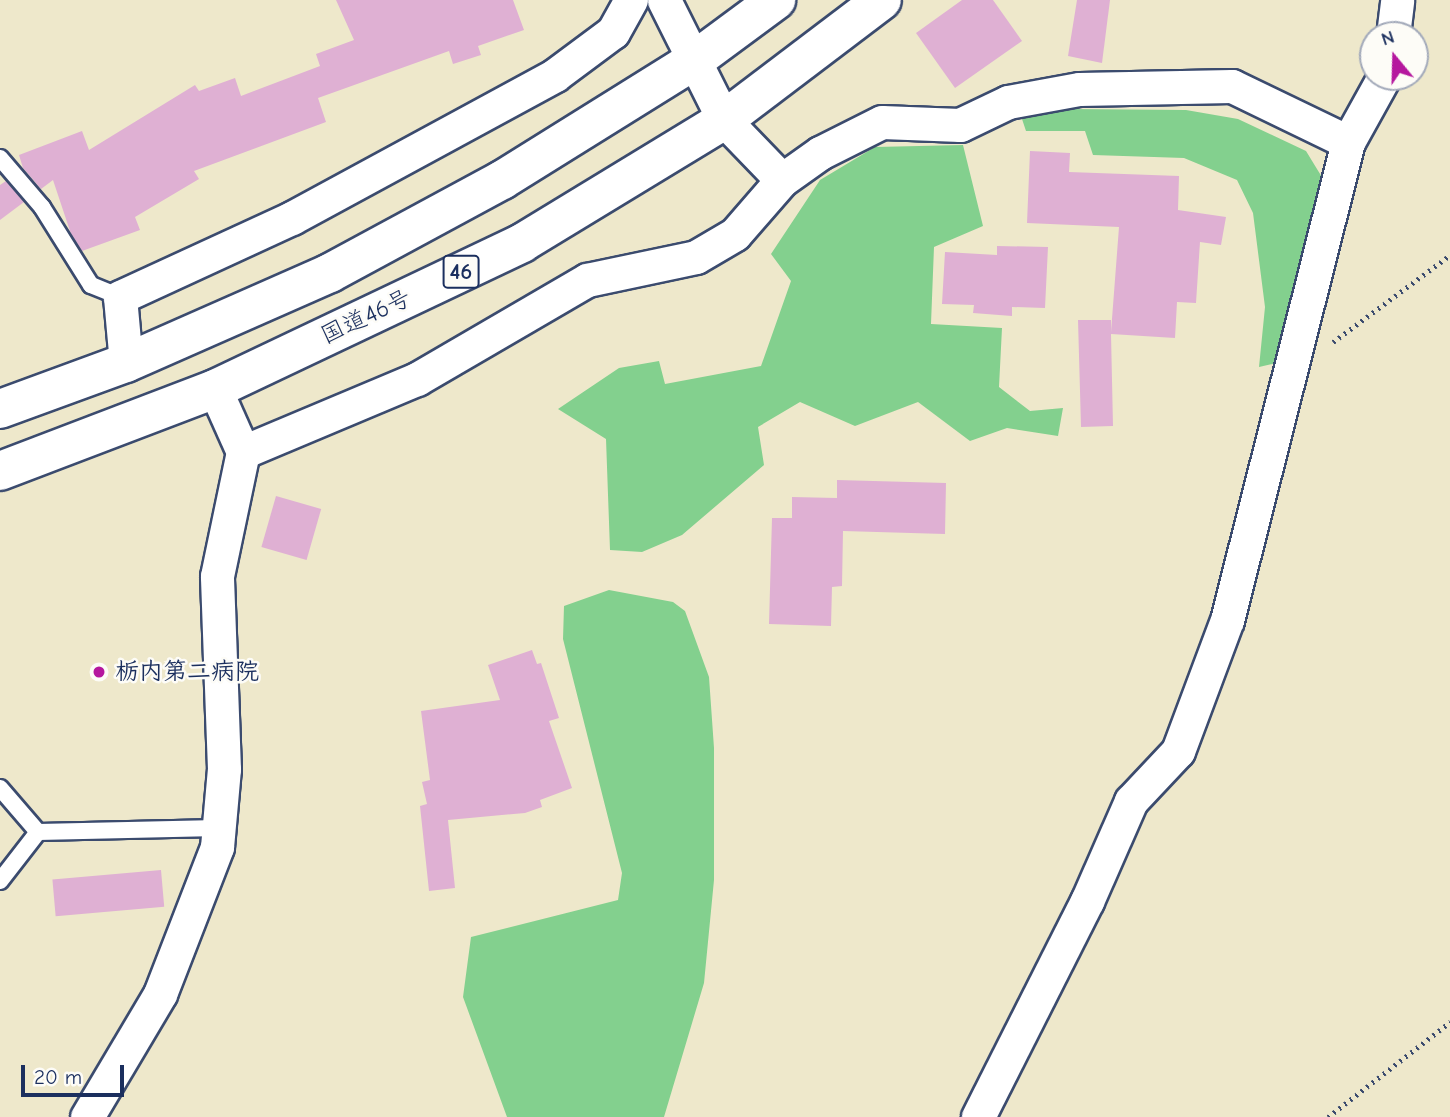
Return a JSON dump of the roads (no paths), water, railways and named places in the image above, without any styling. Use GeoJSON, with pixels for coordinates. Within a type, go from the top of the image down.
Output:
{"type":"FeatureCollection","features":[{"type":"Feature","properties":{"kind":"highway","name":"46"},"geometry":{"type":"LineString","coordinates":[[0,409],[126,363],[342,266],[502,180],[695,60],[776,0]]}},
{"type":"Feature","properties":{"kind":"highway","name":"国道46号"},"geometry":{"type":"LineString","coordinates":[[0,471],[215,389],[522,243],[724,120],[882,0]]}},
{"type":"Feature","properties":{"kind":"street"},"geometry":{"type":"LineString","coordinates":[[126,363],[120,297],[292,218],[555,75],[613,32],[631,0]]}},
{"type":"Feature","properties":{"kind":"street"},"geometry":{"type":"LineString","coordinates":[[664,0],[724,120],[782,180]]}},
{"type":"Feature","properties":{"kind":"street"},"geometry":{"type":"LineString","coordinates":[[1395,21],[1397,0]]}},
{"type":"Feature","properties":{"kind":"street"},"geometry":{"type":"LineString","coordinates":[[243,452],[417,379],[587,280],[696,257],[734,234],[782,180],[820,153],[882,122],[960,125],[1008,102],[1079,89],[1232,86],[1348,142]]}},
{"type":"Feature","properties":{"kind":"street"},"geometry":{"type":"LineString","coordinates":[[978,1117],[1087,901],[1131,801],[1178,751],[1227,620],[1295,361],[1348,142],[1376,91]]}},
{"type":"Feature","properties":{"kind":"street"},"geometry":{"type":"LineString","coordinates":[[87,1117],[160,994],[217,847],[224,769],[216,576],[243,452],[215,389]]}},
{"type":"Feature","properties":{"kind":"lane"},"geometry":{"type":"LineString","coordinates":[[0,158],[42,207],[91,285],[120,297]]}},
{"type":"Feature","properties":{"kind":"lane"},"geometry":{"type":"LineString","coordinates":[[0,788],[38,832]]}},
{"type":"Feature","properties":{"kind":"lane"},"geometry":{"type":"LineString","coordinates":[[38,832],[218,828]]}},
{"type":"Feature","properties":{"kind":"lane"},"geometry":{"type":"LineString","coordinates":[[0,881],[38,832]]}},
{"type":"Feature","properties":{"kind":"place","name":"栃内第二病院"},"geometry":{"type":"Point","coordinates":[99,672]}}]}
